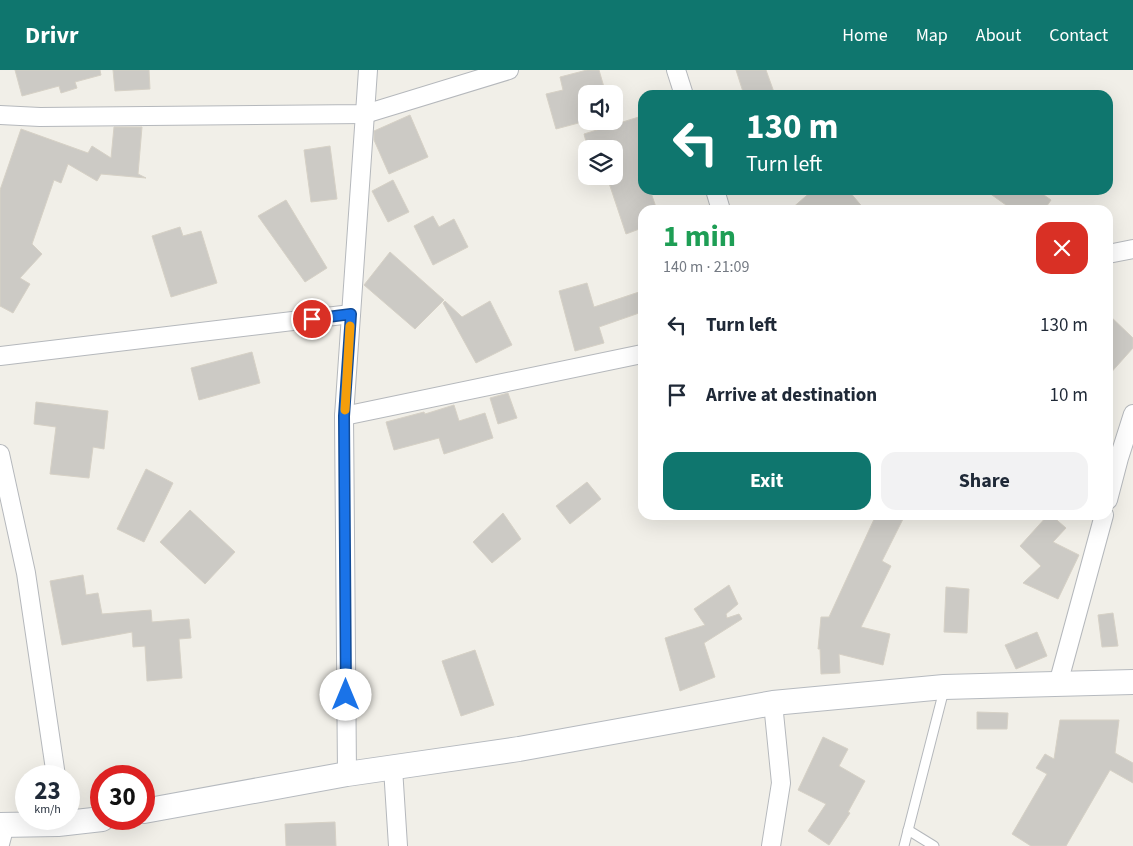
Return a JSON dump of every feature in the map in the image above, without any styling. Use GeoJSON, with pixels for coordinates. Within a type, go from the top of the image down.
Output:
{"type":"FeatureCollection","features":[{"type":"Feature","properties":{"kind":"street"},"geometry":{"type":"LineString","coordinates":[[347,774],[344,416],[368,70]]}},
{"type":"Feature","properties":{"kind":"street"},"geometry":{"type":"LineString","coordinates":[[0,115],[40,117],[365,114],[509,70]]}},
{"type":"Feature","properties":{"kind":"street"},"geometry":{"type":"LineString","coordinates":[[676,70],[682,90]]}},
{"type":"Feature","properties":{"kind":"street"},"geometry":{"type":"LineString","coordinates":[[1113,253],[1133,249]]}},
{"type":"Feature","properties":{"kind":"street"},"geometry":{"type":"LineString","coordinates":[[0,356],[351,314]]}},
{"type":"Feature","properties":{"kind":"street"},"geometry":{"type":"LineString","coordinates":[[344,416],[638,355]]}},
{"type":"Feature","properties":{"kind":"street"},"geometry":{"type":"LineString","coordinates":[[1113,481],[1133,414]]}},
{"type":"Feature","properties":{"kind":"street"},"geometry":{"type":"LineString","coordinates":[[0,454],[26,573],[54,765]]}},
{"type":"Feature","properties":{"kind":"street"},"geometry":{"type":"LineString","coordinates":[[1058,684],[1103,520]]}},
{"type":"Feature","properties":{"kind":"street"},"geometry":{"type":"LineString","coordinates":[[155,809],[347,774],[519,749],[773,703],[944,687],[1133,682]]}},
{"type":"Feature","properties":{"kind":"street"},"geometry":{"type":"LineString","coordinates":[[772,846],[781,783],[773,703]]}},
{"type":"Feature","properties":{"kind":"street"},"geometry":{"type":"LineString","coordinates":[[393,768],[398,846]]}},
{"type":"Feature","properties":{"kind":"street"},"geometry":{"type":"LineString","coordinates":[[2,831],[15,829]]}},
{"type":"Feature","properties":{"kind":"lane"},"geometry":{"type":"LineString","coordinates":[[904,846],[944,687]]}},
{"type":"Feature","properties":{"kind":"lane"},"geometry":{"type":"LineString","coordinates":[[908,830],[934,846]]}},
{"type":"Feature","properties":{"kind":"building"},"geometry":{"type":"Polygon","coordinates":[[[15,70],[100,70],[101,75],[75,82],[77,88],[61,93],[59,86],[22,96],[15,70]]]}},
{"type":"Feature","properties":{"kind":"building"},"geometry":{"type":"Polygon","coordinates":[[[113,70],[149,70],[150,89],[115,91],[113,70]]]}},
{"type":"Feature","properties":{"kind":"building"},"geometry":{"type":"Polygon","coordinates":[[[587,70],[599,70],[603,85],[578,85],[578,123],[556,129],[546,94],[563,90],[560,77],[587,70]]]}},
{"type":"Feature","properties":{"kind":"building"},"geometry":{"type":"Polygon","coordinates":[[[736,70],[766,70],[773,90],[742,90],[736,70]]]}},
{"type":"Feature","properties":{"kind":"building"},"geometry":{"type":"Polygon","coordinates":[[[410,115],[428,157],[389,174],[374,140],[374,131],[410,115]]]}},
{"type":"Feature","properties":{"kind":"building"},"geometry":{"type":"Polygon","coordinates":[[[638,117],[638,195],[652,195],[655,205],[638,205],[638,230],[626,234],[610,185],[623,185],[623,140],[586,140],[584,134],[597,130],[623,130],[623,122],[638,117]]]}},
{"type":"Feature","properties":{"kind":"building"},"geometry":{"type":"Polygon","coordinates":[[[114,127],[142,127],[138,174],[146,178],[101,174],[97,181],[68,164],[61,183],[54,180],[32,244],[42,254],[20,278],[30,284],[13,313],[0,306],[0,190],[21,129],[88,153],[92,146],[111,158],[114,127]]]}},
{"type":"Feature","properties":{"kind":"building"},"geometry":{"type":"Polygon","coordinates":[[[330,146],[337,199],[311,202],[304,150],[330,146]]]}},
{"type":"Feature","properties":{"kind":"building"},"geometry":{"type":"Polygon","coordinates":[[[393,180],[409,212],[388,222],[372,191],[393,180]]]}},
{"type":"Feature","properties":{"kind":"building"},"geometry":{"type":"Polygon","coordinates":[[[807,195],[852,195],[861,205],[796,205],[807,195]]]}},
{"type":"Feature","properties":{"kind":"building"},"geometry":{"type":"Polygon","coordinates":[[[992,195],[1044,195],[1051,200],[1048,205],[1006,205],[992,195]]]}},
{"type":"Feature","properties":{"kind":"building"},"geometry":{"type":"Polygon","coordinates":[[[286,200],[327,268],[305,282],[258,216],[286,200]]]}},
{"type":"Feature","properties":{"kind":"building"},"geometry":{"type":"Polygon","coordinates":[[[433,216],[439,227],[454,219],[468,247],[433,265],[414,226],[433,216]]]}},
{"type":"Feature","properties":{"kind":"building"},"geometry":{"type":"Polygon","coordinates":[[[180,227],[183,236],[201,231],[217,283],[171,297],[152,236],[180,227]]]}},
{"type":"Feature","properties":{"kind":"building"},"geometry":{"type":"Polygon","coordinates":[[[390,252],[444,300],[415,329],[364,285],[390,252]]]}},
{"type":"Feature","properties":{"kind":"building"},"geometry":{"type":"Polygon","coordinates":[[[587,283],[594,307],[638,292],[638,313],[599,327],[604,343],[575,351],[559,291],[587,283]]]}},
{"type":"Feature","properties":{"kind":"building"},"geometry":{"type":"Polygon","coordinates":[[[445,301],[462,317],[490,301],[512,345],[476,363],[443,303],[445,301]]]}},
{"type":"Feature","properties":{"kind":"building"},"geometry":{"type":"Polygon","coordinates":[[[1113,319],[1133,338],[1133,348],[1113,370],[1113,319]]]}},
{"type":"Feature","properties":{"kind":"building"},"geometry":{"type":"Polygon","coordinates":[[[252,352],[260,383],[199,400],[191,368],[252,352]]]}},
{"type":"Feature","properties":{"kind":"building"},"geometry":{"type":"Polygon","coordinates":[[[508,393],[517,418],[498,424],[490,398],[508,393]]]}},
{"type":"Feature","properties":{"kind":"building"},"geometry":{"type":"Polygon","coordinates":[[[36,402],[108,411],[104,449],[93,447],[89,478],[50,474],[56,427],[34,424],[36,402]]]}},
{"type":"Feature","properties":{"kind":"building"},"geometry":{"type":"Polygon","coordinates":[[[454,405],[459,421],[485,413],[493,438],[444,454],[439,438],[394,450],[386,422],[424,412],[425,414],[454,405]]]}},
{"type":"Feature","properties":{"kind":"building"},"geometry":{"type":"Polygon","coordinates":[[[146,469],[173,483],[144,542],[117,529],[146,469]]]}},
{"type":"Feature","properties":{"kind":"building"},"geometry":{"type":"Polygon","coordinates":[[[587,482],[601,499],[570,524],[556,506],[587,482]]]}},
{"type":"Feature","properties":{"kind":"building"},"geometry":{"type":"Polygon","coordinates":[[[190,510],[235,552],[205,584],[160,542],[190,510]]]}},
{"type":"Feature","properties":{"kind":"building"},"geometry":{"type":"Polygon","coordinates":[[[503,513],[521,539],[492,563],[473,542],[503,513]]]}},
{"type":"Feature","properties":{"kind":"building"},"geometry":{"type":"Polygon","coordinates":[[[874,520],[902,520],[882,561],[891,566],[861,627],[890,634],[883,665],[839,654],[840,673],[821,674],[820,649],[818,649],[821,617],[829,617],[874,520]]]}},
{"type":"Feature","properties":{"kind":"building"},"geometry":{"type":"Polygon","coordinates":[[[1043,520],[1057,520],[1066,528],[1053,542],[1079,555],[1058,599],[1023,583],[1041,566],[1020,546],[1043,520]]]}},
{"type":"Feature","properties":{"kind":"building"},"geometry":{"type":"Polygon","coordinates":[[[83,575],[86,595],[98,593],[102,614],[151,610],[152,622],[189,619],[191,638],[179,639],[182,678],[147,681],[145,646],[133,647],[132,632],[62,645],[50,581],[83,575]]]}},
{"type":"Feature","properties":{"kind":"building"},"geometry":{"type":"Polygon","coordinates":[[[729,585],[738,604],[726,614],[727,618],[739,614],[742,619],[704,643],[715,677],[680,691],[665,638],[705,625],[694,609],[729,585]]]}},
{"type":"Feature","properties":{"kind":"building"},"geometry":{"type":"Polygon","coordinates":[[[946,587],[969,589],[967,633],[944,632],[946,587]]]}},
{"type":"Feature","properties":{"kind":"building"},"geometry":{"type":"Polygon","coordinates":[[[1113,613],[1118,646],[1102,647],[1098,615],[1113,613]]]}},
{"type":"Feature","properties":{"kind":"building"},"geometry":{"type":"Polygon","coordinates":[[[1037,632],[1047,656],[1016,669],[1005,645],[1037,632]]]}},
{"type":"Feature","properties":{"kind":"building"},"geometry":{"type":"Polygon","coordinates":[[[475,650],[494,705],[461,716],[442,661],[475,650]]]}},
{"type":"Feature","properties":{"kind":"building"},"geometry":{"type":"Polygon","coordinates":[[[977,712],[1008,713],[1007,729],[977,729],[977,712]]]}},
{"type":"Feature","properties":{"kind":"building"},"geometry":{"type":"Polygon","coordinates":[[[1060,720],[1119,720],[1115,753],[1133,763],[1133,783],[1110,770],[1066,846],[1031,846],[1012,834],[1047,774],[1036,768],[1045,754],[1054,759],[1060,720]]]}},
{"type":"Feature","properties":{"kind":"building"},"geometry":{"type":"Polygon","coordinates":[[[823,737],[848,749],[839,766],[865,781],[848,812],[850,813],[829,845],[808,831],[826,804],[798,790],[823,737]]]}},
{"type":"Feature","properties":{"kind":"building"},"geometry":{"type":"Polygon","coordinates":[[[335,822],[336,846],[286,846],[285,824],[335,822]]]}},
{"type":"Feature","properties":{"kind":"slow traffic"},"geometry":{"type":"LineString","coordinates":[[345,410],[350,326]]}},
{"type":"Feature","properties":{"kind":"route"},"geometry":{"type":"LineString","coordinates":[[312,319],[351,314],[344,416],[346,695]]}}]}
